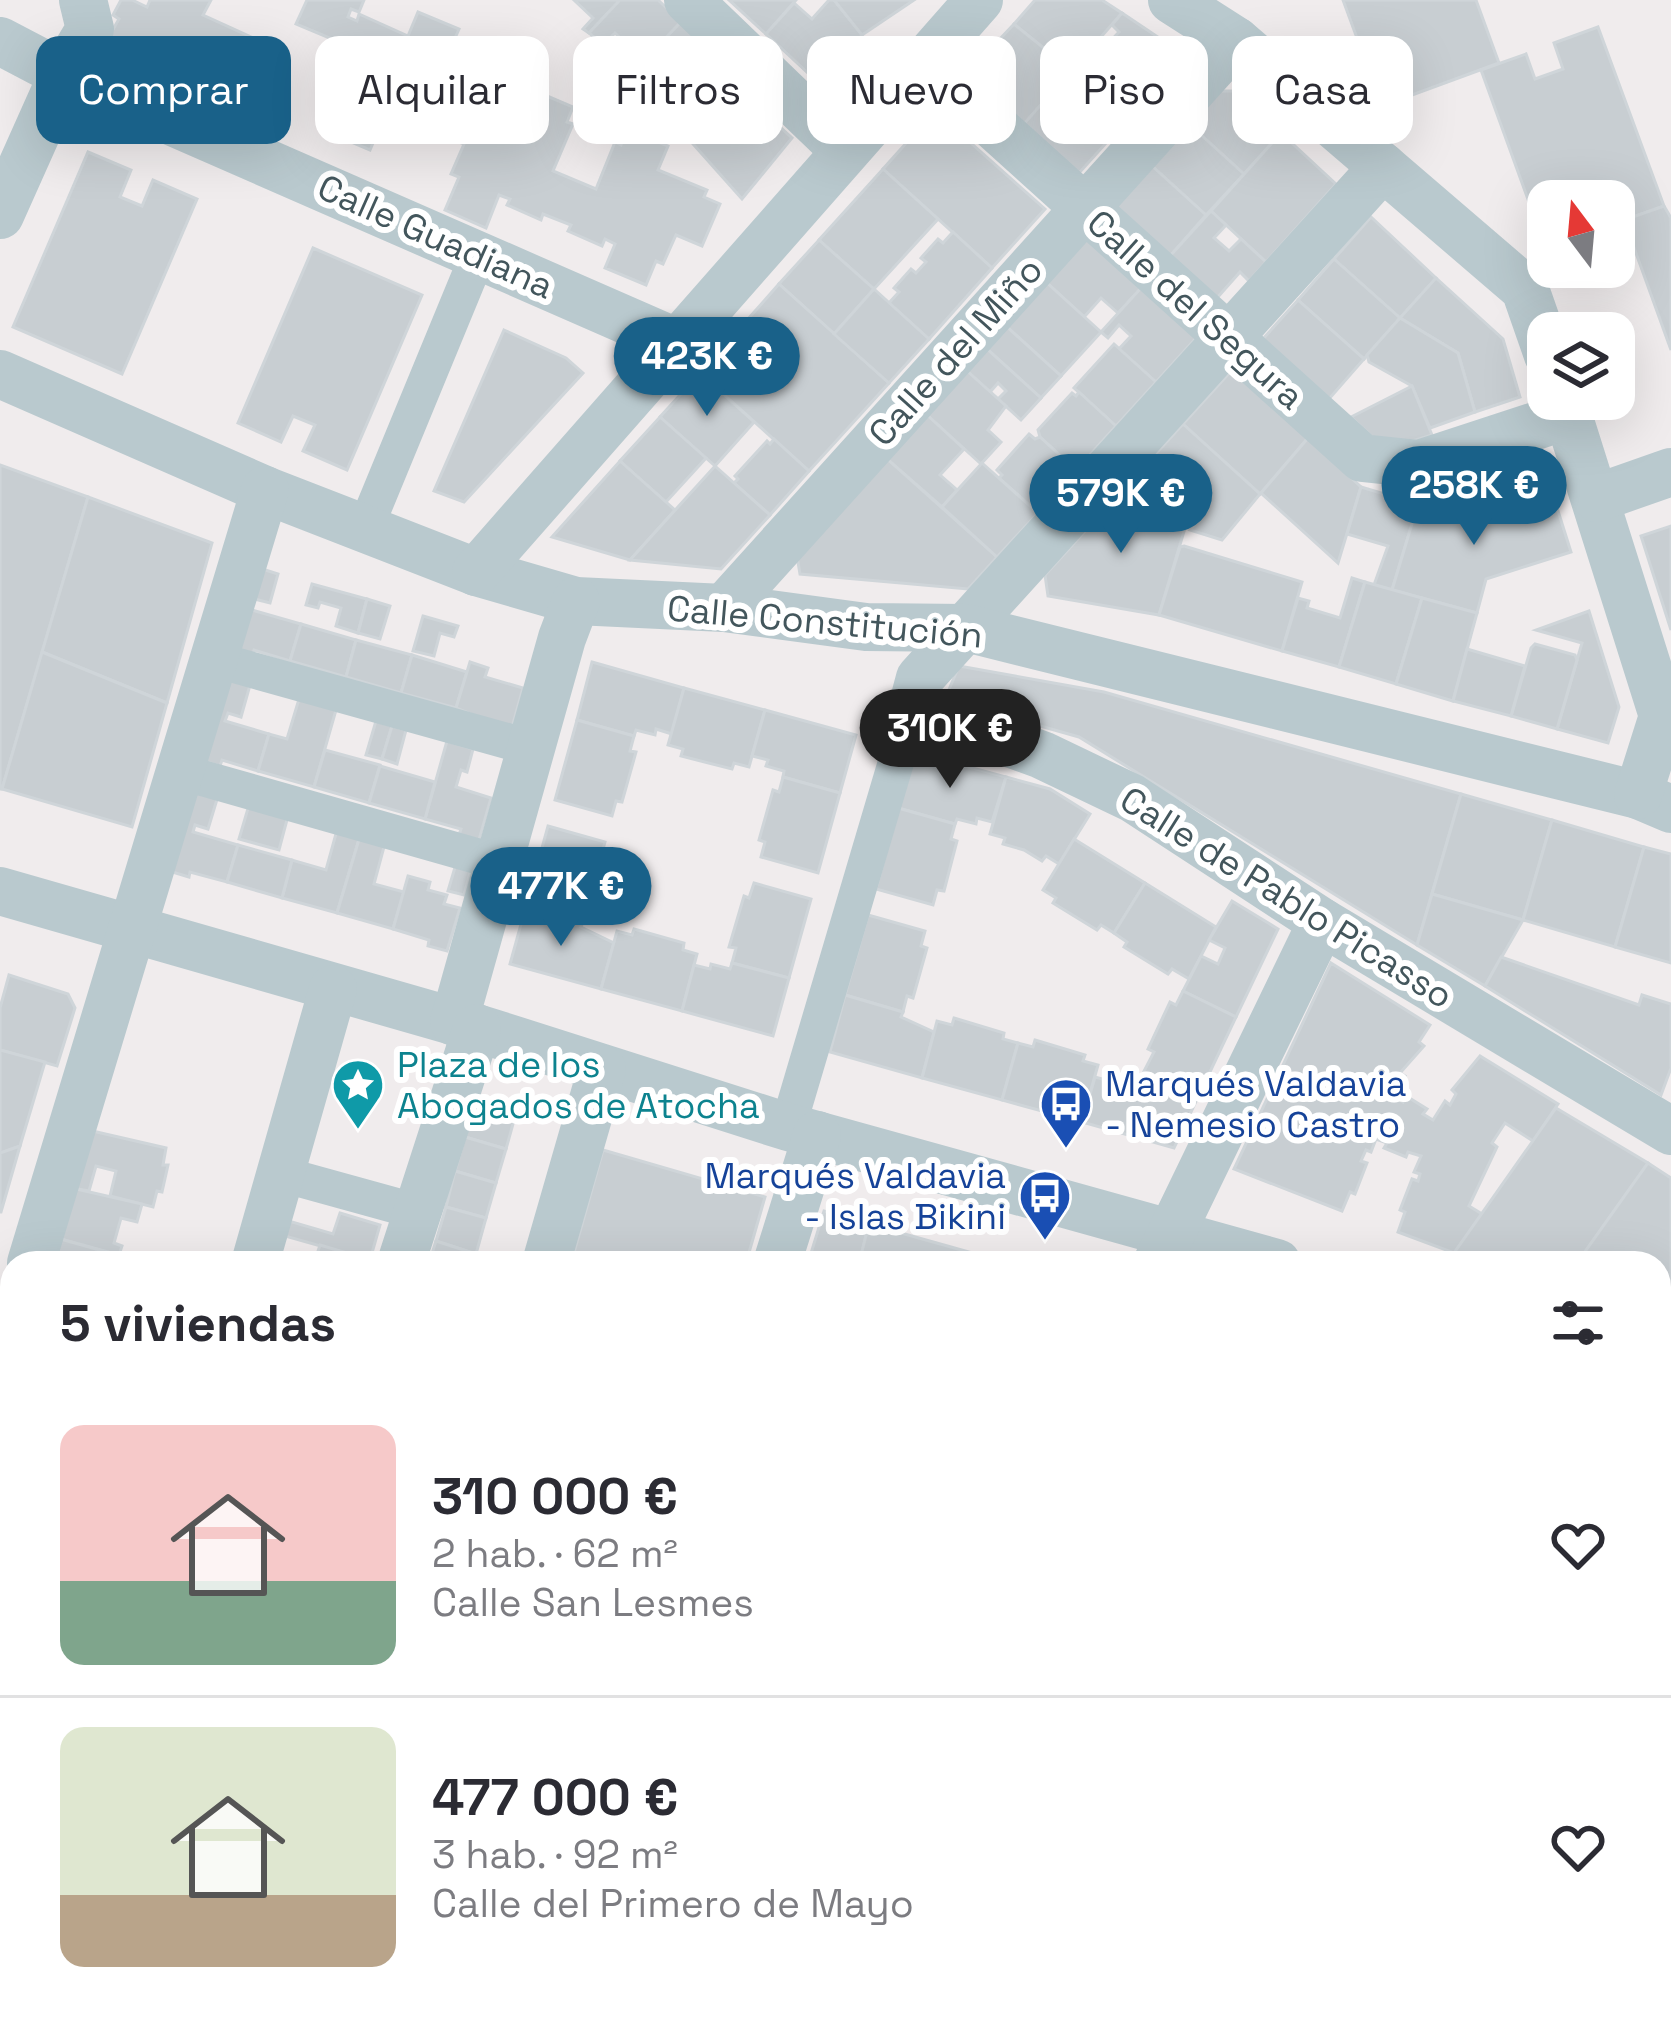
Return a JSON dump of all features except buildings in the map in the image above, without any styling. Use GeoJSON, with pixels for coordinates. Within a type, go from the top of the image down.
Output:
{"type":"FeatureCollection","features":[{"type":"Feature","properties":{"kind":"street"},"geometry":{"type":"LineString","coordinates":[[83,0],[89,28],[84,36]]}},
{"type":"Feature","properties":{"kind":"street"},"geometry":{"type":"LineString","coordinates":[[688,0],[845,151]]}},
{"type":"Feature","properties":{"kind":"street"},"geometry":{"type":"LineString","coordinates":[[1172,0],[1232,38]]}},
{"type":"Feature","properties":{"kind":"street"},"geometry":{"type":"LineString","coordinates":[[1201,0],[1232,36]]}},
{"type":"Feature","properties":{"kind":"street"},"geometry":{"type":"LineString","coordinates":[[944,36],[968,5]]}},
{"type":"Feature","properties":{"kind":"street","name":"Calle Guadiana"},"geometry":{"type":"LineString","coordinates":[[0,40],[36,59]]}},
{"type":"Feature","properties":{"kind":"street","name":"Calle del Miño"},"geometry":{"type":"LineString","coordinates":[[724,608],[1232,44]]}},
{"type":"Feature","properties":{"kind":"street"},"geometry":{"type":"LineString","coordinates":[[0,215],[36,134]]}},
{"type":"Feature","properties":{"kind":"street","name":"Calle Guadiana"},"geometry":{"type":"LineString","coordinates":[[224,144],[676,342]]}},
{"type":"Feature","properties":{"kind":"street"},"geometry":{"type":"LineString","coordinates":[[476,572],[851,144]]}},
{"type":"Feature","properties":{"kind":"street","name":"Calle del Segura"},"geometry":{"type":"LineString","coordinates":[[1013,144],[1362,458],[1419,464],[1532,420]]}},
{"type":"Feature","properties":{"kind":"street"},"geometry":{"type":"LineString","coordinates":[[1357,144],[1525,289],[1533,312]]}},
{"type":"Feature","properties":{"kind":"street"},"geometry":{"type":"LineString","coordinates":[[779,1251],[802,1131],[920,678],[1383,166]]}},
{"type":"Feature","properties":{"kind":"street"},"geometry":{"type":"LineString","coordinates":[[365,529],[478,254]]}},
{"type":"Feature","properties":{"kind":"street","name":"Calle Constitución"},"geometry":{"type":"LineString","coordinates":[[0,374],[265,490],[476,572],[576,601],[724,608],[866,627],[966,628],[1654,802]]}},
{"type":"Feature","properties":{"kind":"street"},"geometry":{"type":"LineString","coordinates":[[1570,420],[1663,716],[1654,802]]}},
{"type":"Feature","properties":{"kind":"street"},"geometry":{"type":"LineString","coordinates":[[1597,498],[1671,472]]}},
{"type":"Feature","properties":{"kind":"street"},"geometry":{"type":"LineString","coordinates":[[35,1251],[265,490]]}},
{"type":"Feature","properties":{"kind":"street"},"geometry":{"type":"LineString","coordinates":[[404,1251],[465,1025],[501,863],[576,601]]}},
{"type":"Feature","properties":{"kind":"street"},"geometry":{"type":"LineString","coordinates":[[213,658],[532,748]]}},
{"type":"Feature","properties":{"kind":"street","name":"Calle de Pablo Picasso"},"geometry":{"type":"LineString","coordinates":[[912,708],[1042,755],[1132,798],[1322,922],[1671,1131]]}},
{"type":"Feature","properties":{"kind":"street"},"geometry":{"type":"LineString","coordinates":[[181,772],[501,863]]}},
{"type":"Feature","properties":{"kind":"street"},"geometry":{"type":"LineString","coordinates":[[0,891],[465,1025],[1165,1248],[1322,922]]}},
{"type":"Feature","properties":{"kind":"street"},"geometry":{"type":"LineString","coordinates":[[259,1251],[333,989]]}},
{"type":"Feature","properties":{"kind":"street"},"geometry":{"type":"LineString","coordinates":[[550,1251],[602,1069]]}},
{"type":"Feature","properties":{"kind":"street"},"geometry":{"type":"LineString","coordinates":[[281,1174],[415,1211]]}},
{"type":"Feature","properties":{"kind":"place","name":"Plaza de los Abogados de Atocha"},"geometry":{"type":"Point","coordinates":[358,1131]}},
{"type":"Feature","properties":{"kind":"place","name":"Marqués Valdavia - Nemesio Castro"},"geometry":{"type":"Point","coordinates":[1066,1150]}},
{"type":"Feature","properties":{"kind":"place","name":"Marqués Valdavia - Islas Bikini"},"geometry":{"type":"Point","coordinates":[1045,1242]}}]}
